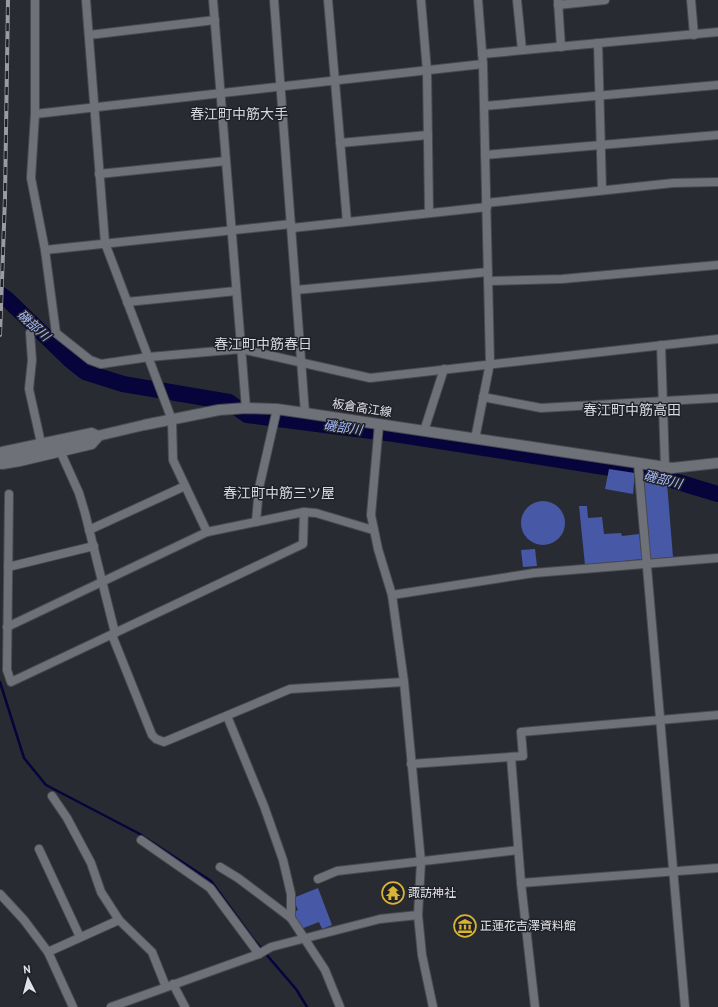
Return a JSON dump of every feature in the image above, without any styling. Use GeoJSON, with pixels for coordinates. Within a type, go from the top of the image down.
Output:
{"type":"FeatureCollection","features":[{"type":"Feature","properties":{"kind":"main road","name":"板倉高江線"},"geometry":{"type":"LineString","coordinates":[[2,458],[219,410],[246,408],[277,409],[672,468],[718,463]]}},
{"type":"Feature","properties":{"kind":"street"},"geometry":{"type":"LineString","coordinates":[[35,0],[35,114],[31,178],[45,250],[56,333],[90,360],[101,364],[149,357],[241,349],[370,378],[490,363],[718,339]]}},
{"type":"Feature","properties":{"kind":"street"},"geometry":{"type":"LineString","coordinates":[[86,0],[105,243],[172,420],[173,460],[207,532]]}},
{"type":"Feature","properties":{"kind":"street"},"geometry":{"type":"LineString","coordinates":[[213,0],[246,408]]}},
{"type":"Feature","properties":{"kind":"street"},"geometry":{"type":"LineString","coordinates":[[274,0],[305,413]]}},
{"type":"Feature","properties":{"kind":"street"},"geometry":{"type":"LineString","coordinates":[[328,0],[347,222]]}},
{"type":"Feature","properties":{"kind":"street"},"geometry":{"type":"LineString","coordinates":[[421,0],[427,71],[429,213]]}},
{"type":"Feature","properties":{"kind":"street"},"geometry":{"type":"LineString","coordinates":[[475,439],[490,363],[483,64],[478,0]]}},
{"type":"Feature","properties":{"kind":"street"},"geometry":{"type":"LineString","coordinates":[[517,0],[522,50]]}},
{"type":"Feature","properties":{"kind":"street"},"geometry":{"type":"LineString","coordinates":[[561,47],[558,2],[605,0]]}},
{"type":"Feature","properties":{"kind":"street"},"geometry":{"type":"LineString","coordinates":[[692,0],[694,35]]}},
{"type":"Feature","properties":{"kind":"street"},"geometry":{"type":"LineString","coordinates":[[89,35],[215,20]]}},
{"type":"Feature","properties":{"kind":"street"},"geometry":{"type":"LineString","coordinates":[[482,54],[718,32]]}},
{"type":"Feature","properties":{"kind":"street"},"geometry":{"type":"LineString","coordinates":[[598,43],[602,190]]}},
{"type":"Feature","properties":{"kind":"street"},"geometry":{"type":"LineString","coordinates":[[35,114],[221,92],[483,64]]}},
{"type":"Feature","properties":{"kind":"street"},"geometry":{"type":"LineString","coordinates":[[484,106],[718,85]]}},
{"type":"Feature","properties":{"kind":"street"},"geometry":{"type":"LineString","coordinates":[[340,143],[428,135]]}},
{"type":"Feature","properties":{"kind":"street"},"geometry":{"type":"LineString","coordinates":[[485,155],[718,135]]}},
{"type":"Feature","properties":{"kind":"street"},"geometry":{"type":"LineString","coordinates":[[100,174],[226,161]]}},
{"type":"Feature","properties":{"kind":"street"},"geometry":{"type":"LineString","coordinates":[[45,250],[231,229],[347,222],[429,213],[602,190],[673,183],[718,182]]}},
{"type":"Feature","properties":{"kind":"street"},"geometry":{"type":"LineString","coordinates":[[488,281],[562,279],[718,265]]}},
{"type":"Feature","properties":{"kind":"street"},"geometry":{"type":"LineString","coordinates":[[296,290],[488,272]]}},
{"type":"Feature","properties":{"kind":"street"},"geometry":{"type":"LineString","coordinates":[[127,302],[236,291]]}},
{"type":"Feature","properties":{"kind":"street"},"geometry":{"type":"LineString","coordinates":[[30,333],[32,360],[29,389],[41,443]]}},
{"type":"Feature","properties":{"kind":"street"},"geometry":{"type":"LineString","coordinates":[[661,345],[665,467]]}},
{"type":"Feature","properties":{"kind":"street"},"geometry":{"type":"LineString","coordinates":[[424,431],[444,369]]}},
{"type":"Feature","properties":{"kind":"street"},"geometry":{"type":"LineString","coordinates":[[483,397],[541,408],[718,398]]}},
{"type":"Feature","properties":{"kind":"street"},"geometry":{"type":"LineString","coordinates":[[256,522],[259,488],[277,409]]}},
{"type":"Feature","properties":{"kind":"street"},"geometry":{"type":"LineString","coordinates":[[379,424],[372,498],[373,530],[392,595],[404,682],[411,764],[417,805],[421,862],[418,915],[422,955],[433,1007]]}},
{"type":"Feature","properties":{"kind":"street"},"geometry":{"type":"LineString","coordinates":[[92,432],[100,436],[92,445],[20,462],[2,458],[41,443],[92,432]]}},
{"type":"Feature","properties":{"kind":"street"},"geometry":{"type":"LineString","coordinates":[[60,452],[79,493],[90,530],[103,582],[113,634],[152,735],[156,739],[164,742],[290,689],[404,682]]}},
{"type":"Feature","properties":{"kind":"street"},"geometry":{"type":"LineString","coordinates":[[638,463],[685,1007]]}},
{"type":"Feature","properties":{"kind":"street"},"geometry":{"type":"LineString","coordinates":[[90,530],[185,486]]}},
{"type":"Feature","properties":{"kind":"street"},"geometry":{"type":"LineString","coordinates":[[9,494],[7,670],[11,682],[303,544],[304,512]]}},
{"type":"Feature","properties":{"kind":"street"},"geometry":{"type":"LineString","coordinates":[[8,627],[207,532],[304,512],[316,513],[373,530]]}},
{"type":"Feature","properties":{"kind":"street"},"geometry":{"type":"LineString","coordinates":[[8,567],[94,546]]}},
{"type":"Feature","properties":{"kind":"street"},"geometry":{"type":"LineString","coordinates":[[392,595],[534,573],[718,558]]}},
{"type":"Feature","properties":{"kind":"street"},"geometry":{"type":"LineString","coordinates":[[411,764],[523,756],[521,732],[718,715]]}},
{"type":"Feature","properties":{"kind":"street"},"geometry":{"type":"LineString","coordinates":[[227,716],[264,806],[283,860],[291,894],[291,918]]}},
{"type":"Feature","properties":{"kind":"street"},"geometry":{"type":"LineString","coordinates":[[511,757],[521,883],[535,1007]]}},
{"type":"Feature","properties":{"kind":"street"},"geometry":{"type":"LineString","coordinates":[[52,796],[67,818],[91,863],[101,892],[119,920],[152,952],[169,986],[185,1007]]}},
{"type":"Feature","properties":{"kind":"street"},"geometry":{"type":"LineString","coordinates":[[141,840],[210,888],[259,954]]}},
{"type":"Feature","properties":{"kind":"street"},"geometry":{"type":"LineString","coordinates":[[39,849],[80,937]]}},
{"type":"Feature","properties":{"kind":"street"},"geometry":{"type":"LineString","coordinates":[[318,879],[337,871],[518,850]]}},
{"type":"Feature","properties":{"kind":"street"},"geometry":{"type":"LineString","coordinates":[[220,867],[238,878],[291,918],[303,939],[325,970],[340,1007]]}},
{"type":"Feature","properties":{"kind":"street"},"geometry":{"type":"LineString","coordinates":[[521,883],[718,868]]}},
{"type":"Feature","properties":{"kind":"street"},"geometry":{"type":"LineString","coordinates":[[0,894],[24,920],[48,952],[73,1007]]}},
{"type":"Feature","properties":{"kind":"street"},"geometry":{"type":"LineString","coordinates":[[111,1007],[259,954],[271,947],[380,919],[418,915]]}},
{"type":"Feature","properties":{"kind":"street"},"geometry":{"type":"LineString","coordinates":[[48,952],[119,920]]}},
{"type":"Feature","properties":{"kind":"building"},"geometry":{"type":"Polygon","coordinates":[[[609,469],[635,473],[633,494],[605,489],[609,469]]]}},
{"type":"Feature","properties":{"kind":"building"},"geometry":{"type":"Polygon","coordinates":[[[658,480],[667,483],[673,557],[649,559],[642,481],[658,480]]]}},
{"type":"Feature","properties":{"kind":"building"},"geometry":{"type":"Polygon","coordinates":[[[539,501],[547,501],[552,502],[559,507],[564,514],[564,532],[559,539],[552,544],[539,545],[531,542],[524,535],[521,527],[521,519],[524,511],[531,504],[539,501]]]}},
{"type":"Feature","properties":{"kind":"building"},"geometry":{"type":"Polygon","coordinates":[[[579,506],[587,506],[588,518],[602,517],[604,534],[621,533],[622,536],[639,534],[642,559],[585,565],[579,506]]]}},
{"type":"Feature","properties":{"kind":"building"},"geometry":{"type":"Polygon","coordinates":[[[535,549],[537,566],[523,567],[521,550],[535,549]]]}},
{"type":"Feature","properties":{"kind":"building"},"geometry":{"type":"Polygon","coordinates":[[[318,888],[332,925],[322,929],[319,922],[301,929],[294,912],[298,910],[293,898],[318,888]]]}},
{"type":"Feature","properties":{"kind":"waterway","name":"磯部川"},"geometry":{"type":"LineString","coordinates":[[0,294],[70,360],[85,372],[123,384],[229,402],[247,415],[394,434],[655,475],[718,494]]}},
{"type":"Feature","properties":{"kind":"waterway"},"geometry":{"type":"LineString","coordinates":[[0,682],[24,758],[46,785],[138,833],[211,881],[254,940],[296,989],[307,1007]]}},
{"type":"Feature","properties":{"kind":"railway"},"geometry":{"type":"LineString","coordinates":[[0,335],[5,197],[8,0]]}},
{"type":"Feature","properties":{"kind":"place","name":"諏訪神社"},"geometry":{"type":"Point","coordinates":[393,893]}},
{"type":"Feature","properties":{"kind":"place","name":"正蓮花吉澤資料館"},"geometry":{"type":"Point","coordinates":[465,926]}},
{"type":"Feature","properties":{"kind":"district","name":"春江町中筋大手"},"geometry":{"type":"Point","coordinates":[239,114]}},
{"type":"Feature","properties":{"kind":"district","name":"春江町中筋春日"},"geometry":{"type":"Point","coordinates":[263,344]}},
{"type":"Feature","properties":{"kind":"district","name":"春江町中筋高田"},"geometry":{"type":"Point","coordinates":[632,410]}},
{"type":"Feature","properties":{"kind":"district","name":"春江町中筋三ツ屋"},"geometry":{"type":"Point","coordinates":[279,493]}}]}
